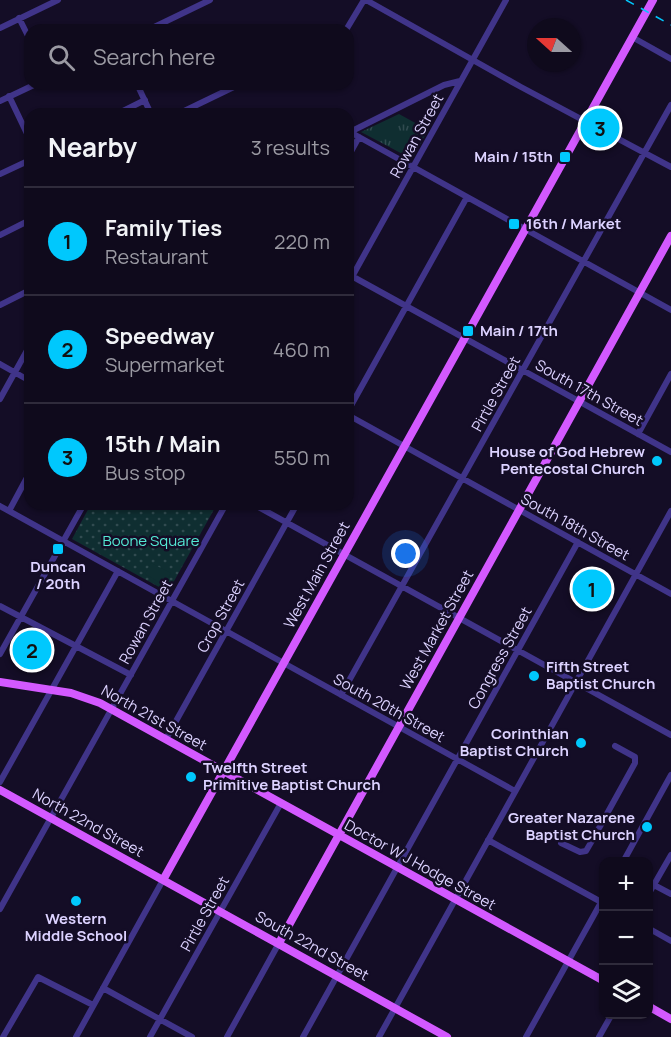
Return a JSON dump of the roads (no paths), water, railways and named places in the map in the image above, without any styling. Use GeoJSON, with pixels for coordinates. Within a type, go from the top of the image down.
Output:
{"type":"FeatureCollection","features":[{"type":"Feature","properties":{"kind":"main road","name":"West Main Street"},"geometry":{"type":"LineString","coordinates":[[163,880],[652,0]]}},
{"type":"Feature","properties":{"kind":"main road","name":"West Market Street"},"geometry":{"type":"LineString","coordinates":[[279,943],[671,236]]}},
{"type":"Feature","properties":{"kind":"main road","name":"North 21st Street"},"geometry":{"type":"LineString","coordinates":[[0,682],[83,696],[223,771]]}},
{"type":"Feature","properties":{"kind":"main road","name":"Doctor W J Hodge Street"},"geometry":{"type":"LineString","coordinates":[[223,771],[599,979]]}},
{"type":"Feature","properties":{"kind":"main road","name":"North 22nd Street"},"geometry":{"type":"LineString","coordinates":[[0,790],[163,880]]}},
{"type":"Feature","properties":{"kind":"main road","name":"South 22nd Street"},"geometry":{"type":"LineString","coordinates":[[163,880],[447,1037]]}},
{"type":"Feature","properties":{"kind":"main road"},"geometry":{"type":"LineString","coordinates":[[653,1009],[671,1019]]}},
{"type":"Feature","properties":{"kind":"street"},"geometry":{"type":"LineString","coordinates":[[0,28],[58,0]]}},
{"type":"Feature","properties":{"kind":"street"},"geometry":{"type":"LineString","coordinates":[[160,24],[210,0]]}},
{"type":"Feature","properties":{"kind":"street"},"geometry":{"type":"LineString","coordinates":[[350,24],[365,0],[671,167]]}},
{"type":"Feature","properties":{"kind":"street","name":"Rowan Street"},"geometry":{"type":"LineString","coordinates":[[354,268],[413,169],[506,0]]}},
{"type":"Feature","properties":{"kind":"street"},"geometry":{"type":"LineString","coordinates":[[19,18],[24,28]]}},
{"type":"Feature","properties":{"kind":"street"},"geometry":{"type":"LineString","coordinates":[[632,37],[671,59]]}},
{"type":"Feature","properties":{"kind":"street"},"geometry":{"type":"LineString","coordinates":[[354,130],[444,85],[460,81]]}},
{"type":"Feature","properties":{"kind":"street"},"geometry":{"type":"LineString","coordinates":[[0,101],[24,89]]}},
{"type":"Feature","properties":{"kind":"street"},"geometry":{"type":"LineString","coordinates":[[140,90],[148,108]]}},
{"type":"Feature","properties":{"kind":"street"},"geometry":{"type":"LineString","coordinates":[[190,108],[228,90]]}},
{"type":"Feature","properties":{"kind":"street"},"geometry":{"type":"LineString","coordinates":[[9,96],[24,127]]}},
{"type":"Feature","properties":{"kind":"street"},"geometry":{"type":"LineString","coordinates":[[129,108],[145,100]]}},
{"type":"Feature","properties":{"kind":"street","name":"Pirtle Street"},"geometry":{"type":"LineString","coordinates":[[341,694],[671,105]]}},
{"type":"Feature","properties":{"kind":"street"},"geometry":{"type":"LineString","coordinates":[[354,136],[671,310]]}},
{"type":"Feature","properties":{"kind":"street"},"geometry":{"type":"LineString","coordinates":[[354,147],[359,138]]}},
{"type":"Feature","properties":{"kind":"street"},"geometry":{"type":"LineString","coordinates":[[0,174],[24,163]]}},
{"type":"Feature","properties":{"kind":"street"},"geometry":{"type":"LineString","coordinates":[[354,402],[468,198]]}},
{"type":"Feature","properties":{"kind":"street"},"geometry":{"type":"LineString","coordinates":[[0,235],[24,223]]}},
{"type":"Feature","properties":{"kind":"street","name":"South 17th Street"},"geometry":{"type":"LineString","coordinates":[[354,277],[671,452]]}},
{"type":"Feature","properties":{"kind":"street"},"geometry":{"type":"LineString","coordinates":[[0,305],[24,294]]}},
{"type":"Feature","properties":{"kind":"street"},"geometry":{"type":"LineString","coordinates":[[0,399],[24,356]]}},
{"type":"Feature","properties":{"kind":"street"},"geometry":{"type":"LineString","coordinates":[[0,364],[24,377]]}},
{"type":"Feature","properties":{"kind":"street"},"geometry":{"type":"LineString","coordinates":[[638,434],[671,374]]}},
{"type":"Feature","properties":{"kind":"street","name":"South 18th Street"},"geometry":{"type":"LineString","coordinates":[[354,417],[671,594]]}},
{"type":"Feature","properties":{"kind":"street"},"geometry":{"type":"LineString","coordinates":[[9,511],[24,483]]}},
{"type":"Feature","properties":{"kind":"street","name":"South 20th Street"},"geometry":{"type":"LineString","coordinates":[[0,506],[515,791]]}},
{"type":"Feature","properties":{"kind":"street"},"geometry":{"type":"LineString","coordinates":[[0,654],[81,510]]}},
{"type":"Feature","properties":{"kind":"street","name":"Rowan Street"},"geometry":{"type":"LineString","coordinates":[[0,909],[223,510]]}},
{"type":"Feature","properties":{"kind":"street"},"geometry":{"type":"LineString","coordinates":[[263,510],[671,735]]}},
{"type":"Feature","properties":{"kind":"street","name":"Crop Street"},"geometry":{"type":"LineString","coordinates":[[166,740],[294,510]]}},
{"type":"Feature","properties":{"kind":"street"},"geometry":{"type":"LineString","coordinates":[[379,1037],[671,512]]}},
{"type":"Feature","properties":{"kind":"street","name":"Congress Street"},"geometry":{"type":"LineString","coordinates":[[303,1037],[578,542]]}},
{"type":"Feature","properties":{"kind":"street"},"geometry":{"type":"LineString","coordinates":[[0,782],[117,571]]}},
{"type":"Feature","properties":{"kind":"street","name":"North 21st Street"},"geometry":{"type":"LineString","coordinates":[[0,606],[131,675]]}},
{"type":"Feature","properties":{"kind":"street"},"geometry":{"type":"LineString","coordinates":[[561,843],[580,852],[586,851],[635,763],[634,757],[615,746]]}},
{"type":"Feature","properties":{"kind":"street"},"geometry":{"type":"LineString","coordinates":[[625,857],[671,775]]}},
{"type":"Feature","properties":{"kind":"street","name":"Pirtle Street"},"geometry":{"type":"LineString","coordinates":[[150,1037],[281,803]]}},
{"type":"Feature","properties":{"kind":"street"},"geometry":{"type":"LineString","coordinates":[[488,840],[599,899]]}},
{"type":"Feature","properties":{"kind":"street"},"geometry":{"type":"LineString","coordinates":[[671,855],[654,885],[671,894]]}},
{"type":"Feature","properties":{"kind":"street","name":"West Main Street"},"geometry":{"type":"LineString","coordinates":[[76,1037],[163,880]]}},
{"type":"Feature","properties":{"kind":"street"},"geometry":{"type":"LineString","coordinates":[[526,1037],[599,908]]}},
{"type":"Feature","properties":{"kind":"street"},"geometry":{"type":"LineString","coordinates":[[653,931],[671,940]]}},
{"type":"Feature","properties":{"kind":"street","name":"West Market Street"},"geometry":{"type":"LineString","coordinates":[[227,1037],[279,943]]}},
{"type":"Feature","properties":{"kind":"street"},"geometry":{"type":"LineString","coordinates":[[3,1037],[38,977],[93,1005]]}},
{"type":"Feature","properties":{"kind":"street"},"geometry":{"type":"LineString","coordinates":[[103,988],[192,1037]]}},
{"type":"Feature","properties":{"kind":"street"},"geometry":{"type":"LineString","coordinates":[[599,1037],[609,1019]]}},
{"type":"Feature","properties":{"kind":"railway"},"geometry":{"type":"LineString","coordinates":[[626,0],[671,25]]}},
{"type":"Feature","properties":{"kind":"place","name":"15th / Main"},"geometry":{"type":"Point","coordinates":[600,128]}},
{"type":"Feature","properties":{"kind":"place","name":"Main / 15th"},"geometry":{"type":"Point","coordinates":[565,157]}},
{"type":"Feature","properties":{"kind":"place","name":"16th / Market"},"geometry":{"type":"Point","coordinates":[514,224]}},
{"type":"Feature","properties":{"kind":"place","name":"Main / 17th"},"geometry":{"type":"Point","coordinates":[468,331]}},
{"type":"Feature","properties":{"kind":"place","name":"House of God Hebrew Pentecostal Church"},"geometry":{"type":"Point","coordinates":[657,461]}},
{"type":"Feature","properties":{"kind":"place","name":"Duncan / 20th"},"geometry":{"type":"Point","coordinates":[58,549]}},
{"type":"Feature","properties":{"kind":"place","name":"Family Ties"},"geometry":{"type":"Point","coordinates":[592,589]}},
{"type":"Feature","properties":{"kind":"place","name":"Speedway"},"geometry":{"type":"Point","coordinates":[32,650]}},
{"type":"Feature","properties":{"kind":"place","name":"Fifth Street Baptist Church"},"geometry":{"type":"Point","coordinates":[534,676]}},
{"type":"Feature","properties":{"kind":"place","name":"Corinthian Baptist Church"},"geometry":{"type":"Point","coordinates":[581,743]}},
{"type":"Feature","properties":{"kind":"place","name":"Twelfth Street Primitive Baptist Church"},"geometry":{"type":"Point","coordinates":[191,777]}},
{"type":"Feature","properties":{"kind":"place","name":"Greater Nazarene Baptist Church"},"geometry":{"type":"Point","coordinates":[647,827]}},
{"type":"Feature","properties":{"kind":"place","name":"Western Middle School"},"geometry":{"type":"Point","coordinates":[76,901]}},
{"type":"Feature","properties":{"kind":"park label","name":"Boone Square"},"geometry":{"type":"Point","coordinates":[151,541]}}]}
